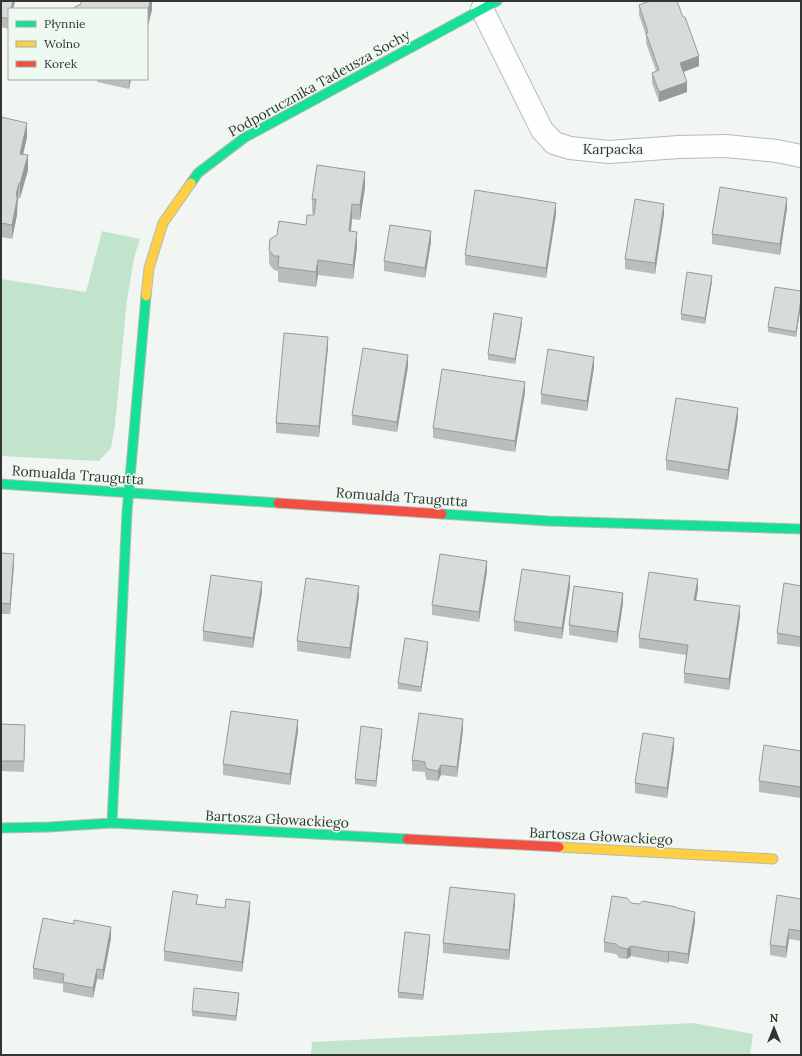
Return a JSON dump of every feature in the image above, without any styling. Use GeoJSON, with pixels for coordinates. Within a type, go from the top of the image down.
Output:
{"type":"FeatureCollection","features":[{"type":"Feature","properties":{"kind":"street","name":"Karpacka"},"geometry":{"type":"LineString","coordinates":[[489,5],[542,130],[554,143],[570,148],[609,152],[678,147],[726,146],[777,151],[801,156]]}},
{"type":"Feature","properties":{"kind":"street","name":"Podporucznika Tadeusza Sochy"},"geometry":{"type":"LineString","coordinates":[[129,492],[149,268],[163,223],[198,173],[244,138],[489,5]]}},
{"type":"Feature","properties":{"kind":"street","name":"Romualda Traugutta"},"geometry":{"type":"LineString","coordinates":[[1,484],[548,521],[801,529]]}},
{"type":"Feature","properties":{"kind":"street"},"geometry":{"type":"LineString","coordinates":[[112,823],[129,492]]}},
{"type":"Feature","properties":{"kind":"street","name":"Bartosza Głowackiego"},"geometry":{"type":"LineString","coordinates":[[1,828],[112,823],[773,859]]}},
{"type":"Feature","properties":{"kind":"green space"},"geometry":{"type":"Polygon","coordinates":[[[102,231],[140,239],[134,258],[127,300],[115,425],[111,448],[99,461],[1,456],[1,279],[86,292],[102,231]]]}},
{"type":"Feature","properties":{"kind":"green space"},"geometry":{"type":"Polygon","coordinates":[[[693,1023],[753,1034],[750,1055],[311,1055],[312,1042],[693,1023]]]}},
{"type":"Feature","properties":{"kind":"building"},"geometry":{"type":"Polygon","coordinates":[[[1,1],[13,1],[11,8],[8,8],[8,19],[1,17],[1,1]]]}},
{"type":"Feature","properties":{"kind":"building"},"geometry":{"type":"Polygon","coordinates":[[[81,1],[150,1],[148,11],[148,8],[74,8],[81,4],[81,1]]]}},
{"type":"Feature","properties":{"kind":"building"},"geometry":{"type":"Polygon","coordinates":[[[650,1],[677,1],[683,17],[685,17],[699,56],[680,63],[687,82],[659,92],[652,73],[659,70],[646,33],[648,32],[639,5],[650,1]]]}},
{"type":"Feature","properties":{"kind":"building"},"geometry":{"type":"Polygon","coordinates":[[[1,117],[27,123],[20,154],[28,155],[16,195],[17,200],[12,225],[1,223],[1,117]]]}},
{"type":"Feature","properties":{"kind":"building"},"geometry":{"type":"Polygon","coordinates":[[[317,165],[365,172],[360,205],[352,204],[349,231],[357,232],[353,265],[318,260],[316,272],[278,267],[279,256],[274,256],[269,250],[270,239],[277,235],[279,221],[306,225],[307,215],[314,215],[316,199],[312,199],[317,165]]]}},
{"type":"Feature","properties":{"kind":"building"},"geometry":{"type":"Polygon","coordinates":[[[720,187],[787,198],[780,244],[712,234],[720,187]]]}},
{"type":"Feature","properties":{"kind":"building"},"geometry":{"type":"Polygon","coordinates":[[[475,190],[556,203],[546,268],[465,255],[475,190]]]}},
{"type":"Feature","properties":{"kind":"building"},"geometry":{"type":"Polygon","coordinates":[[[635,199],[664,204],[655,263],[625,259],[635,199]]]}},
{"type":"Feature","properties":{"kind":"building"},"geometry":{"type":"Polygon","coordinates":[[[390,225],[431,231],[425,268],[384,261],[390,225]]]}},
{"type":"Feature","properties":{"kind":"building"},"geometry":{"type":"Polygon","coordinates":[[[687,272],[712,276],[705,318],[681,314],[687,272]]]}},
{"type":"Feature","properties":{"kind":"building"},"geometry":{"type":"Polygon","coordinates":[[[775,287],[801,291],[796,332],[768,327],[775,287]]]}},
{"type":"Feature","properties":{"kind":"building"},"geometry":{"type":"Polygon","coordinates":[[[494,313],[522,318],[515,359],[488,354],[494,313]]]}},
{"type":"Feature","properties":{"kind":"building"},"geometry":{"type":"Polygon","coordinates":[[[284,333],[328,337],[319,426],[276,423],[284,333]]]}},
{"type":"Feature","properties":{"kind":"building"},"geometry":{"type":"Polygon","coordinates":[[[363,348],[408,355],[397,422],[352,415],[363,348]]]}},
{"type":"Feature","properties":{"kind":"building"},"geometry":{"type":"Polygon","coordinates":[[[548,349],[594,357],[587,401],[541,394],[548,349]]]}},
{"type":"Feature","properties":{"kind":"building"},"geometry":{"type":"Polygon","coordinates":[[[442,369],[525,382],[515,441],[433,428],[442,369]]]}},
{"type":"Feature","properties":{"kind":"building"},"geometry":{"type":"Polygon","coordinates":[[[676,398],[738,408],[728,470],[666,460],[676,398]]]}},
{"type":"Feature","properties":{"kind":"building"},"geometry":{"type":"Polygon","coordinates":[[[1,553],[14,554],[10,604],[1,603],[1,553]]]}},
{"type":"Feature","properties":{"kind":"building"},"geometry":{"type":"Polygon","coordinates":[[[440,554],[487,561],[479,612],[432,605],[440,554]]]}},
{"type":"Feature","properties":{"kind":"building"},"geometry":{"type":"Polygon","coordinates":[[[522,569],[570,576],[562,628],[514,621],[522,569]]]}},
{"type":"Feature","properties":{"kind":"building"},"geometry":{"type":"Polygon","coordinates":[[[649,572],[698,579],[694,600],[740,606],[729,679],[684,673],[688,645],[639,638],[649,572]]]}},
{"type":"Feature","properties":{"kind":"building"},"geometry":{"type":"Polygon","coordinates":[[[211,575],[262,582],[253,638],[203,631],[211,575]]]}},
{"type":"Feature","properties":{"kind":"building"},"geometry":{"type":"Polygon","coordinates":[[[306,578],[359,586],[350,648],[297,641],[306,578]]]}},
{"type":"Feature","properties":{"kind":"building"},"geometry":{"type":"Polygon","coordinates":[[[784,583],[801,586],[801,637],[777,633],[784,583]]]}},
{"type":"Feature","properties":{"kind":"building"},"geometry":{"type":"Polygon","coordinates":[[[574,586],[623,593],[617,632],[569,625],[574,586]]]}},
{"type":"Feature","properties":{"kind":"building"},"geometry":{"type":"Polygon","coordinates":[[[405,638],[428,642],[421,687],[398,683],[405,638]]]}},
{"type":"Feature","properties":{"kind":"building"},"geometry":{"type":"Polygon","coordinates":[[[231,711],[298,720],[290,774],[223,764],[231,711]]]}},
{"type":"Feature","properties":{"kind":"building"},"geometry":{"type":"Polygon","coordinates":[[[419,713],[463,719],[457,767],[441,765],[438,771],[427,769],[425,762],[412,761],[419,713]]]}},
{"type":"Feature","properties":{"kind":"building"},"geometry":{"type":"Polygon","coordinates":[[[1,724],[25,725],[24,761],[1,761],[1,724]]]}},
{"type":"Feature","properties":{"kind":"building"},"geometry":{"type":"Polygon","coordinates":[[[361,726],[382,729],[376,781],[355,779],[361,726]]]}},
{"type":"Feature","properties":{"kind":"building"},"geometry":{"type":"Polygon","coordinates":[[[643,733],[674,738],[667,788],[635,783],[643,733]]]}},
{"type":"Feature","properties":{"kind":"building"},"geometry":{"type":"Polygon","coordinates":[[[764,745],[801,751],[801,787],[759,781],[764,745]]]}},
{"type":"Feature","properties":{"kind":"building"},"geometry":{"type":"Polygon","coordinates":[[[450,887],[515,894],[509,950],[443,943],[450,887]]]}},
{"type":"Feature","properties":{"kind":"building"},"geometry":{"type":"Polygon","coordinates":[[[173,891],[198,895],[196,904],[225,908],[226,899],[250,902],[242,962],[164,951],[173,891]]]}},
{"type":"Feature","properties":{"kind":"building"},"geometry":{"type":"Polygon","coordinates":[[[777,895],[801,899],[801,931],[789,929],[786,947],[770,945],[777,895]]]}},
{"type":"Feature","properties":{"kind":"building"},"geometry":{"type":"Polygon","coordinates":[[[612,896],[627,898],[631,903],[639,904],[643,901],[695,912],[688,954],[631,946],[627,949],[619,947],[616,944],[604,942],[612,896]]]}},
{"type":"Feature","properties":{"kind":"building"},"geometry":{"type":"Polygon","coordinates":[[[43,918],[74,924],[74,920],[111,927],[103,970],[97,969],[93,988],[63,982],[64,974],[33,968],[43,918]]]}},
{"type":"Feature","properties":{"kind":"building"},"geometry":{"type":"Polygon","coordinates":[[[405,932],[430,935],[423,995],[398,992],[405,932]]]}},
{"type":"Feature","properties":{"kind":"building"},"geometry":{"type":"Polygon","coordinates":[[[194,988],[239,993],[236,1016],[192,1011],[194,988]]]}},
{"type":"Feature","properties":{"kind":"traffic: fast"},"geometry":{"type":"LineString","coordinates":[[191,183],[198,173],[244,138],[497,1]]}},
{"type":"Feature","properties":{"kind":"traffic: fast"},"geometry":{"type":"LineString","coordinates":[[112,823],[127,512],[146,296]]}},
{"type":"Feature","properties":{"kind":"traffic: fast"},"geometry":{"type":"LineString","coordinates":[[1,484],[278,503]]}},
{"type":"Feature","properties":{"kind":"traffic: fast"},"geometry":{"type":"LineString","coordinates":[[442,514],[548,521],[801,529]]}},
{"type":"Feature","properties":{"kind":"traffic: fast"},"geometry":{"type":"LineString","coordinates":[[1,828],[112,823],[407,839]]}},
{"type":"Feature","properties":{"kind":"traffic: slow"},"geometry":{"type":"LineString","coordinates":[[146,296],[149,268],[163,223],[191,183]]}},
{"type":"Feature","properties":{"kind":"traffic: slow"},"geometry":{"type":"LineString","coordinates":[[559,847],[773,859]]}},
{"type":"Feature","properties":{"kind":"traffic: jam"},"geometry":{"type":"LineString","coordinates":[[278,503],[442,514]]}},
{"type":"Feature","properties":{"kind":"traffic: jam"},"geometry":{"type":"LineString","coordinates":[[407,839],[559,847]]}}]}
